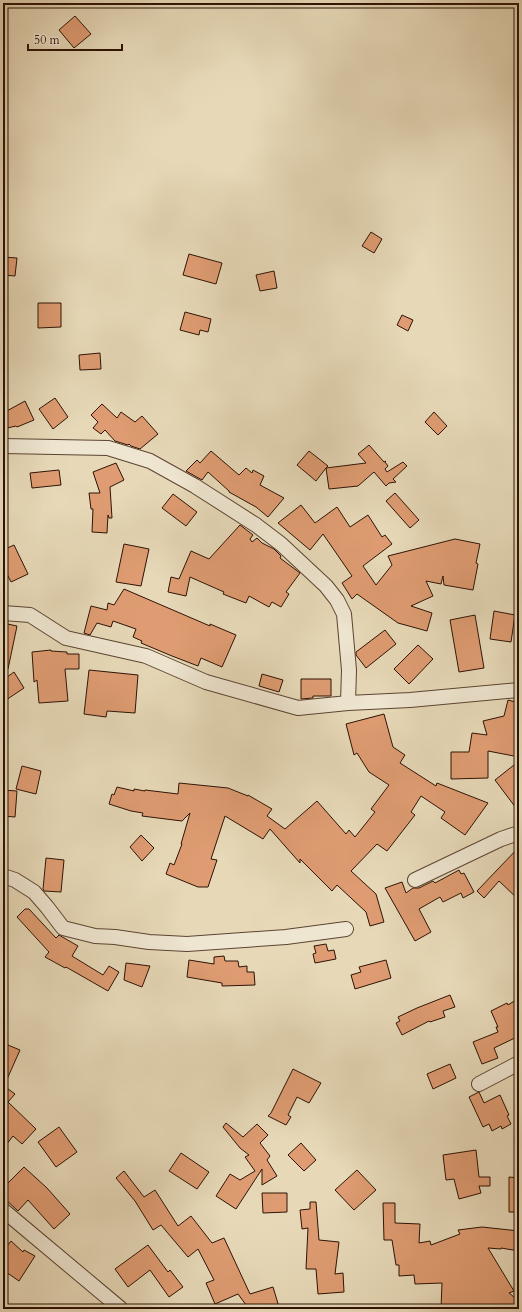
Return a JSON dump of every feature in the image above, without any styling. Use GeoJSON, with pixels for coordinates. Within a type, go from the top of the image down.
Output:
{"type":"FeatureCollection","features":[{"type":"Feature","properties":{"kind":"street"},"geometry":{"type":"LineString","coordinates":[[3,446],[108,448],[150,461],[194,486],[256,525],[281,544],[326,586],[337,600],[344,614],[349,670],[348,703]]}},
{"type":"Feature","properties":{"kind":"street"},"geometry":{"type":"LineString","coordinates":[[3,613],[30,615],[66,638],[146,656],[206,682],[298,708],[519,690]]}},
{"type":"Feature","properties":{"kind":"street"},"geometry":{"type":"LineString","coordinates":[[415,880],[502,839],[519,833]]}},
{"type":"Feature","properties":{"kind":"street"},"geometry":{"type":"LineString","coordinates":[[3,876],[14,880],[34,892],[63,928],[95,936],[115,937],[149,942],[187,944],[286,937],[346,929]]}},
{"type":"Feature","properties":{"kind":"street"},"geometry":{"type":"LineString","coordinates":[[479,1084],[519,1063]]}},
{"type":"Feature","properties":{"kind":"street"},"geometry":{"type":"LineString","coordinates":[[3,1210],[120,1308]]}},
{"type":"Feature","properties":{"kind":"building"},"geometry":{"type":"Polygon","coordinates":[[[75,16],[91,34],[74,48],[59,30],[75,16]]]}},
{"type":"Feature","properties":{"kind":"building"},"geometry":{"type":"Polygon","coordinates":[[[371,232],[382,239],[374,253],[362,246],[371,232]]]}},
{"type":"Feature","properties":{"kind":"building"},"geometry":{"type":"Polygon","coordinates":[[[189,254],[222,263],[216,284],[183,275],[189,254]]]}},
{"type":"Feature","properties":{"kind":"building"},"geometry":{"type":"Polygon","coordinates":[[[3,257],[17,258],[15,276],[3,275],[3,257]]]}},
{"type":"Feature","properties":{"kind":"building"},"geometry":{"type":"Polygon","coordinates":[[[274,271],[277,288],[260,291],[256,275],[274,271]]]}},
{"type":"Feature","properties":{"kind":"building"},"geometry":{"type":"Polygon","coordinates":[[[38,303],[61,303],[61,327],[38,328],[38,303]]]}},
{"type":"Feature","properties":{"kind":"building"},"geometry":{"type":"Polygon","coordinates":[[[185,312],[211,319],[208,332],[200,330],[199,335],[180,330],[185,312]]]}},
{"type":"Feature","properties":{"kind":"building"},"geometry":{"type":"Polygon","coordinates":[[[402,315],[413,320],[408,331],[397,325],[402,315]]]}},
{"type":"Feature","properties":{"kind":"building"},"geometry":{"type":"Polygon","coordinates":[[[100,353],[101,369],[80,370],[79,355],[100,353]]]}},
{"type":"Feature","properties":{"kind":"building"},"geometry":{"type":"Polygon","coordinates":[[[55,398],[68,417],[53,429],[39,409],[55,398]]]}},
{"type":"Feature","properties":{"kind":"building"},"geometry":{"type":"Polygon","coordinates":[[[25,401],[34,420],[17,427],[3,429],[3,413],[25,401]]]}},
{"type":"Feature","properties":{"kind":"building"},"geometry":{"type":"Polygon","coordinates":[[[102,404],[117,418],[121,412],[135,422],[142,416],[158,434],[140,449],[129,444],[115,441],[105,430],[101,434],[93,428],[98,422],[91,415],[102,404]]]}},
{"type":"Feature","properties":{"kind":"building"},"geometry":{"type":"Polygon","coordinates":[[[434,412],[447,426],[438,435],[425,422],[434,412]]]}},
{"type":"Feature","properties":{"kind":"building"},"geometry":{"type":"Polygon","coordinates":[[[369,445],[384,462],[386,461],[385,462],[388,466],[385,469],[387,472],[403,462],[407,466],[393,479],[396,482],[389,483],[386,486],[374,472],[358,486],[329,489],[326,468],[366,463],[358,454],[369,445]]]}},
{"type":"Feature","properties":{"kind":"building"},"geometry":{"type":"Polygon","coordinates":[[[211,451],[239,475],[246,468],[252,473],[253,470],[264,476],[260,485],[284,498],[268,517],[256,507],[229,492],[208,472],[202,480],[186,471],[197,460],[200,463],[211,451]]]}},
{"type":"Feature","properties":{"kind":"building"},"geometry":{"type":"Polygon","coordinates":[[[309,451],[328,466],[316,481],[297,465],[309,451]]]}},
{"type":"Feature","properties":{"kind":"building"},"geometry":{"type":"Polygon","coordinates":[[[116,463],[124,480],[110,487],[112,518],[109,518],[108,515],[107,533],[92,532],[93,509],[91,509],[89,493],[100,493],[93,472],[116,463]]]}},
{"type":"Feature","properties":{"kind":"building"},"geometry":{"type":"Polygon","coordinates":[[[59,470],[61,485],[32,488],[30,473],[59,470]]]}},
{"type":"Feature","properties":{"kind":"building"},"geometry":{"type":"Polygon","coordinates":[[[395,493],[419,520],[410,528],[386,501],[395,493]]]}},
{"type":"Feature","properties":{"kind":"building"},"geometry":{"type":"Polygon","coordinates":[[[173,494],[197,512],[186,526],[162,508],[173,494]]]}},
{"type":"Feature","properties":{"kind":"building"},"geometry":{"type":"Polygon","coordinates":[[[301,505],[315,523],[337,507],[350,527],[368,515],[382,537],[385,535],[392,544],[363,566],[376,585],[392,565],[388,556],[455,539],[480,544],[473,590],[444,585],[443,576],[441,584],[426,581],[433,596],[411,606],[432,613],[427,631],[398,623],[357,594],[352,599],[342,583],[352,576],[323,534],[310,550],[278,523],[301,505]]]}},
{"type":"Feature","properties":{"kind":"building"},"geometry":{"type":"Polygon","coordinates":[[[240,525],[253,535],[250,539],[252,542],[257,538],[262,543],[274,549],[281,556],[280,558],[300,573],[286,592],[289,594],[281,607],[272,602],[269,607],[249,596],[246,603],[223,594],[224,592],[190,577],[186,596],[168,592],[171,577],[179,579],[191,551],[209,559],[240,525]]]}},
{"type":"Feature","properties":{"kind":"building"},"geometry":{"type":"Polygon","coordinates":[[[124,544],[149,549],[141,586],[116,582],[124,544]]]}},
{"type":"Feature","properties":{"kind":"building"},"geometry":{"type":"Polygon","coordinates":[[[14,545],[28,574],[11,582],[6,572],[3,573],[3,550],[14,545]]]}},
{"type":"Feature","properties":{"kind":"building"},"geometry":{"type":"Polygon","coordinates":[[[124,589],[210,626],[210,624],[236,635],[222,667],[201,658],[198,666],[141,643],[142,641],[133,637],[136,629],[113,621],[111,627],[97,623],[90,635],[84,633],[91,606],[107,610],[108,603],[114,605],[124,589]]]}},
{"type":"Feature","properties":{"kind":"building"},"geometry":{"type":"Polygon","coordinates":[[[494,611],[515,615],[511,642],[490,639],[494,611]]]}},
{"type":"Feature","properties":{"kind":"building"},"geometry":{"type":"Polygon","coordinates":[[[475,615],[484,668],[459,672],[450,620],[475,615]]]}},
{"type":"Feature","properties":{"kind":"building"},"geometry":{"type":"Polygon","coordinates":[[[3,623],[17,626],[8,669],[3,669],[3,623]]]}},
{"type":"Feature","properties":{"kind":"building"},"geometry":{"type":"Polygon","coordinates":[[[385,630],[396,644],[366,668],[356,655],[356,652],[385,630]]]}},
{"type":"Feature","properties":{"kind":"building"},"geometry":{"type":"Polygon","coordinates":[[[418,645],[433,659],[409,684],[394,669],[418,645]]]}},
{"type":"Feature","properties":{"kind":"building"},"geometry":{"type":"Polygon","coordinates":[[[51,650],[67,652],[67,654],[79,654],[79,669],[65,669],[68,701],[39,703],[37,680],[34,682],[32,652],[51,650]]]}},
{"type":"Feature","properties":{"kind":"building"},"geometry":{"type":"Polygon","coordinates":[[[89,670],[138,675],[135,713],[107,711],[106,717],[84,714],[89,670]]]}},
{"type":"Feature","properties":{"kind":"building"},"geometry":{"type":"Polygon","coordinates":[[[14,672],[24,688],[3,702],[3,680],[14,672]]]}},
{"type":"Feature","properties":{"kind":"building"},"geometry":{"type":"Polygon","coordinates":[[[262,674],[283,680],[279,692],[259,686],[262,674]]]}},
{"type":"Feature","properties":{"kind":"building"},"geometry":{"type":"Polygon","coordinates":[[[301,679],[331,679],[331,696],[313,696],[313,698],[301,699],[301,679]]]}},
{"type":"Feature","properties":{"kind":"building"},"geometry":{"type":"Polygon","coordinates":[[[508,700],[519,703],[519,757],[488,751],[488,778],[451,779],[451,752],[469,752],[472,733],[487,735],[483,721],[504,716],[508,700]]]}},
{"type":"Feature","properties":{"kind":"building"},"geometry":{"type":"Polygon","coordinates":[[[384,714],[393,747],[405,755],[400,763],[436,786],[437,783],[488,803],[465,835],[441,818],[445,812],[421,796],[411,812],[415,815],[387,851],[377,844],[351,871],[376,894],[384,922],[370,926],[366,912],[337,885],[332,891],[300,859],[300,863],[270,829],[263,839],[225,816],[211,859],[217,860],[208,887],[198,887],[166,874],[170,863],[174,865],[182,844],[190,813],[182,821],[142,816],[143,813],[109,804],[112,794],[114,795],[117,787],[134,791],[134,789],[178,794],[179,783],[228,788],[248,795],[272,809],[267,816],[285,829],[317,801],[346,834],[349,830],[355,837],[375,812],[371,809],[389,785],[369,772],[357,753],[354,755],[346,724],[384,714]]]}},
{"type":"Feature","properties":{"kind":"building"},"geometry":{"type":"Polygon","coordinates":[[[519,761],[519,812],[495,780],[519,761]]]}},
{"type":"Feature","properties":{"kind":"building"},"geometry":{"type":"Polygon","coordinates":[[[22,766],[41,771],[36,794],[16,789],[22,766]]]}},
{"type":"Feature","properties":{"kind":"building"},"geometry":{"type":"Polygon","coordinates":[[[3,790],[17,791],[15,817],[3,816],[3,790]]]}},
{"type":"Feature","properties":{"kind":"building"},"geometry":{"type":"Polygon","coordinates":[[[141,835],[154,848],[142,861],[130,847],[141,835]]]}},
{"type":"Feature","properties":{"kind":"building"},"geometry":{"type":"Polygon","coordinates":[[[519,847],[519,900],[499,881],[484,898],[477,891],[519,847]]]}},
{"type":"Feature","properties":{"kind":"building"},"geometry":{"type":"Polygon","coordinates":[[[46,858],[64,860],[61,892],[44,891],[43,889],[46,858]]]}},
{"type":"Feature","properties":{"kind":"building"},"geometry":{"type":"Polygon","coordinates":[[[459,870],[461,874],[464,873],[474,892],[463,898],[461,893],[443,902],[440,897],[419,909],[431,932],[415,941],[385,888],[402,882],[406,893],[413,888],[419,888],[433,881],[435,883],[459,870]]]}},
{"type":"Feature","properties":{"kind":"building"},"geometry":{"type":"Polygon","coordinates":[[[25,909],[29,909],[56,938],[59,935],[78,946],[72,956],[103,975],[109,966],[119,972],[108,991],[45,957],[49,952],[17,917],[25,909]]]}},
{"type":"Feature","properties":{"kind":"building"},"geometry":{"type":"Polygon","coordinates":[[[326,944],[328,951],[334,950],[336,959],[315,963],[313,954],[316,953],[314,946],[326,944]]]}},
{"type":"Feature","properties":{"kind":"building"},"geometry":{"type":"Polygon","coordinates":[[[224,956],[225,961],[238,961],[239,967],[247,966],[247,972],[254,972],[255,985],[222,986],[222,983],[187,977],[189,960],[214,964],[214,957],[224,956]]]}},
{"type":"Feature","properties":{"kind":"building"},"geometry":{"type":"Polygon","coordinates":[[[386,960],[391,978],[355,989],[351,975],[361,972],[359,967],[386,960]]]}},
{"type":"Feature","properties":{"kind":"building"},"geometry":{"type":"Polygon","coordinates":[[[126,963],[150,966],[142,987],[124,980],[126,963]]]}},
{"type":"Feature","properties":{"kind":"building"},"geometry":{"type":"Polygon","coordinates":[[[450,995],[455,1007],[443,1011],[445,1017],[430,1022],[429,1021],[402,1035],[396,1023],[400,1021],[398,1017],[450,995]]]}},
{"type":"Feature","properties":{"kind":"building"},"geometry":{"type":"Polygon","coordinates":[[[519,998],[519,1012],[514,1015],[519,1025],[519,1036],[494,1048],[498,1058],[482,1064],[473,1042],[498,1032],[496,1027],[498,1027],[491,1011],[507,1003],[508,1005],[519,998]]]}},
{"type":"Feature","properties":{"kind":"building"},"geometry":{"type":"Polygon","coordinates":[[[3,1043],[20,1050],[4,1086],[15,1094],[8,1102],[36,1129],[22,1144],[13,1136],[3,1149],[3,1043]]]}},
{"type":"Feature","properties":{"kind":"building"},"geometry":{"type":"Polygon","coordinates":[[[450,1064],[456,1078],[433,1089],[427,1074],[450,1064]]]}},
{"type":"Feature","properties":{"kind":"building"},"geometry":{"type":"Polygon","coordinates":[[[293,1069],[321,1083],[309,1103],[297,1097],[288,1115],[291,1117],[286,1125],[268,1116],[271,1113],[293,1069]]]}},
{"type":"Feature","properties":{"kind":"building"},"geometry":{"type":"Polygon","coordinates":[[[479,1092],[484,1103],[500,1095],[509,1115],[507,1116],[511,1124],[502,1129],[501,1126],[492,1131],[489,1124],[483,1127],[469,1097],[479,1092]]]}},
{"type":"Feature","properties":{"kind":"building"},"geometry":{"type":"Polygon","coordinates":[[[226,1123],[243,1137],[257,1124],[268,1135],[260,1143],[270,1156],[267,1160],[277,1176],[262,1185],[262,1169],[236,1209],[216,1196],[230,1174],[240,1180],[255,1171],[245,1157],[249,1155],[240,1148],[223,1127],[226,1123]]]}},
{"type":"Feature","properties":{"kind":"building"},"geometry":{"type":"Polygon","coordinates":[[[59,1127],[77,1152],[56,1167],[38,1142],[59,1127]]]}},
{"type":"Feature","properties":{"kind":"building"},"geometry":{"type":"Polygon","coordinates":[[[301,1143],[316,1160],[304,1171],[288,1155],[301,1143]]]}},
{"type":"Feature","properties":{"kind":"building"},"geometry":{"type":"Polygon","coordinates":[[[476,1150],[479,1177],[490,1177],[490,1186],[479,1186],[481,1193],[459,1199],[454,1179],[446,1180],[443,1155],[476,1150]]]}},
{"type":"Feature","properties":{"kind":"building"},"geometry":{"type":"Polygon","coordinates":[[[181,1153],[209,1172],[197,1189],[169,1171],[181,1153]]]}},
{"type":"Feature","properties":{"kind":"building"},"geometry":{"type":"Polygon","coordinates":[[[24,1167],[47,1188],[70,1214],[54,1229],[28,1200],[18,1211],[3,1197],[3,1188],[24,1167]]]}},
{"type":"Feature","properties":{"kind":"building"},"geometry":{"type":"Polygon","coordinates":[[[357,1170],[376,1190],[354,1210],[335,1190],[357,1170]]]}},
{"type":"Feature","properties":{"kind":"building"},"geometry":{"type":"Polygon","coordinates":[[[124,1171],[144,1197],[155,1190],[178,1226],[191,1216],[212,1243],[224,1238],[250,1294],[273,1287],[279,1307],[273,1309],[249,1309],[238,1294],[215,1304],[206,1283],[214,1280],[198,1249],[188,1257],[161,1225],[153,1230],[135,1201],[116,1178],[124,1171]]]}},
{"type":"Feature","properties":{"kind":"building"},"geometry":{"type":"Polygon","coordinates":[[[509,1177],[519,1178],[519,1212],[509,1212],[509,1177]]]}},
{"type":"Feature","properties":{"kind":"building"},"geometry":{"type":"Polygon","coordinates":[[[262,1193],[287,1193],[287,1212],[263,1213],[262,1193]]]}},
{"type":"Feature","properties":{"kind":"building"},"geometry":{"type":"Polygon","coordinates":[[[310,1202],[316,1202],[319,1240],[339,1242],[335,1274],[343,1273],[344,1292],[318,1294],[316,1269],[306,1269],[308,1228],[302,1229],[300,1210],[310,1209],[310,1202]]]}},
{"type":"Feature","properties":{"kind":"building"},"geometry":{"type":"Polygon","coordinates":[[[383,1203],[395,1203],[395,1223],[420,1224],[419,1243],[430,1241],[431,1245],[460,1234],[458,1230],[482,1227],[519,1231],[519,1251],[501,1248],[488,1248],[514,1291],[509,1293],[519,1301],[519,1309],[441,1309],[442,1283],[415,1284],[414,1275],[399,1276],[399,1265],[396,1265],[392,1240],[384,1240],[383,1203]]]}},
{"type":"Feature","properties":{"kind":"building"},"geometry":{"type":"Polygon","coordinates":[[[11,1241],[23,1252],[24,1250],[35,1256],[19,1281],[3,1270],[3,1251],[11,1241]]]}},
{"type":"Feature","properties":{"kind":"building"},"geometry":{"type":"Polygon","coordinates":[[[148,1245],[168,1272],[170,1270],[183,1287],[169,1297],[150,1270],[128,1287],[115,1269],[148,1245]]]}}]}
